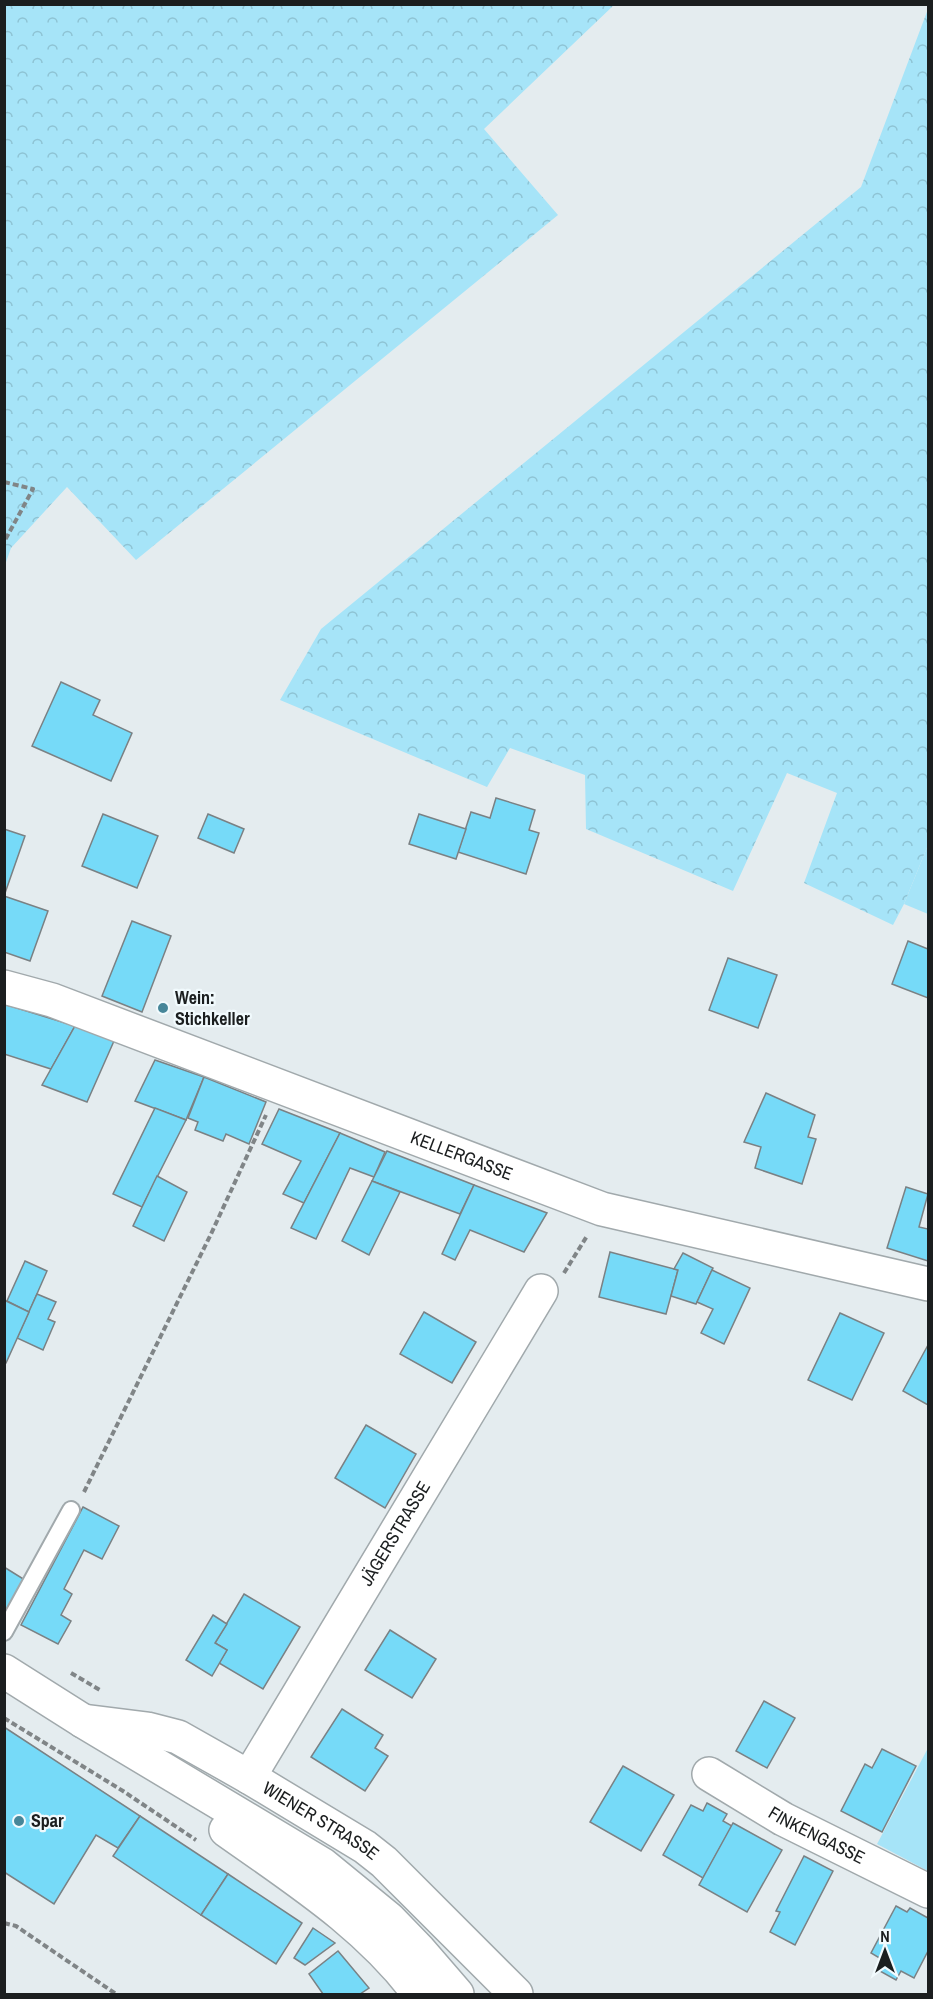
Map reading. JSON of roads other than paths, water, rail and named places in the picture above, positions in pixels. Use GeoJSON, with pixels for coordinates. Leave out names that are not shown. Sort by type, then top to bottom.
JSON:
{"type":"FeatureCollection","features":[{"type":"Feature","properties":{"kind":"street","name":"KELLERGASSE"},"geometry":{"type":"LineString","coordinates":[[4,987],[52,1000],[602,1209],[928,1284]]}},
{"type":"Feature","properties":{"kind":"street","name":"JÄGERSTRASSE"},"geometry":{"type":"LineString","coordinates":[[249,1777],[541,1291]]}},
{"type":"Feature","properties":{"kind":"street","name":"WIENER STRASSE"},"geometry":{"type":"LineString","coordinates":[[4,1671],[323,1865],[389,1919],[457,1995]]}},
{"type":"Feature","properties":{"kind":"street","name":"WIENER STRASSE"},"geometry":{"type":"LineString","coordinates":[[83,1721],[147,1729],[178,1737],[365,1847],[384,1862],[516,1995]]}},
{"type":"Feature","properties":{"kind":"street","name":"WIENER STRASSE"},"geometry":{"type":"LineString","coordinates":[[83,1721],[202,1813],[326,1901],[380,1950],[419,1995]]}},
{"type":"Feature","properties":{"kind":"street","name":"FINKENGASSE"},"geometry":{"type":"LineString","coordinates":[[709,1774],[783,1819],[928,1891]]}},
{"type":"Feature","properties":{"kind":"lane"},"geometry":{"type":"LineString","coordinates":[[4,1632],[71,1510]]}},
{"type":"Feature","properties":{"kind":"place","name":"Wein: Stichkeller"},"geometry":{"type":"Point","coordinates":[163,1008]}},
{"type":"Feature","properties":{"kind":"place","name":"Spar"},"geometry":{"type":"Point","coordinates":[19,1821]}}]}
